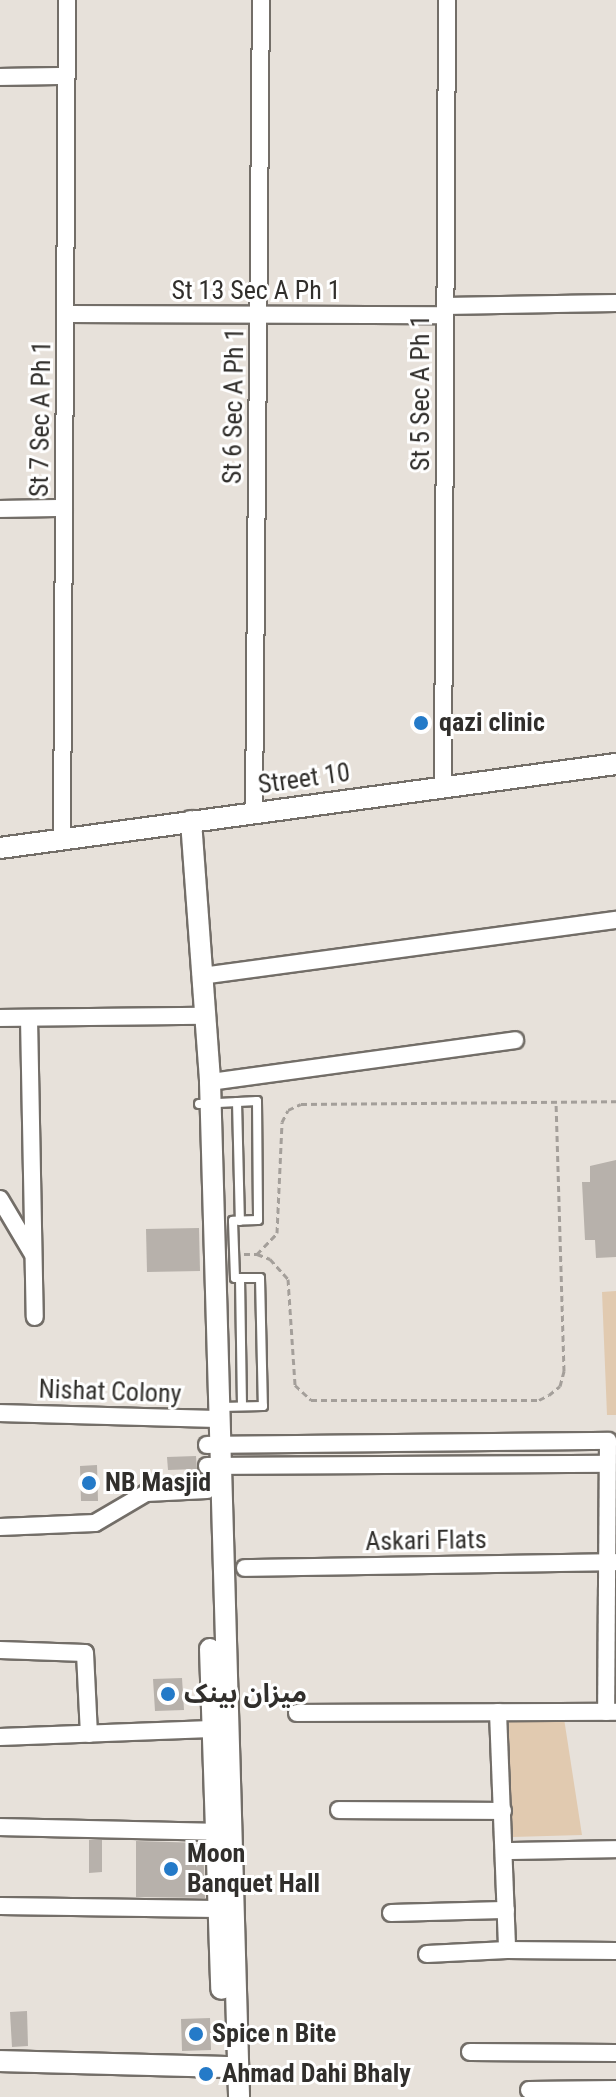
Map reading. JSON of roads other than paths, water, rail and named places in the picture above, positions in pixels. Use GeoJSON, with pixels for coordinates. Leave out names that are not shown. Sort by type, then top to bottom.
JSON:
{"type":"FeatureCollection","features":[{"type":"Feature","properties":{"kind":"street","name":"St 7 Sec A Ph 1"},"geometry":{"type":"LineString","coordinates":[[62,839],[67,0]]}},
{"type":"Feature","properties":{"kind":"street","name":"St 6 Sec A Ph 1"},"geometry":{"type":"LineString","coordinates":[[254,812],[261,0]]}},
{"type":"Feature","properties":{"kind":"street","name":"St 5 Sec A Ph 1"},"geometry":{"type":"LineString","coordinates":[[443,787],[447,0]]}},
{"type":"Feature","properties":{"kind":"street"},"geometry":{"type":"LineString","coordinates":[[0,77],[66,76]]}},
{"type":"Feature","properties":{"kind":"street","name":"St 13 Sec A Ph 1"},"geometry":{"type":"LineString","coordinates":[[67,314],[259,315],[616,303]]}},
{"type":"Feature","properties":{"kind":"street"},"geometry":{"type":"LineString","coordinates":[[0,509],[64,508]]}},
{"type":"Feature","properties":{"kind":"street","name":"Street 10"},"geometry":{"type":"LineString","coordinates":[[0,848],[616,764]]}},
{"type":"Feature","properties":{"kind":"street"},"geometry":{"type":"LineString","coordinates":[[191,821],[201,976],[196,1016],[217,1254],[212,1466],[230,2067],[227,2097]]}},
{"type":"Feature","properties":{"kind":"street"},"geometry":{"type":"LineString","coordinates":[[201,976],[616,920]]}},
{"type":"Feature","properties":{"kind":"street"},"geometry":{"type":"LineString","coordinates":[[201,976],[206,985],[210,1082],[205,1104]]}},
{"type":"Feature","properties":{"kind":"street"},"geometry":{"type":"LineString","coordinates":[[0,1018],[196,1016]]}},
{"type":"Feature","properties":{"kind":"street"},"geometry":{"type":"LineString","coordinates":[[29,1018],[35,1317]]}},
{"type":"Feature","properties":{"kind":"street"},"geometry":{"type":"LineString","coordinates":[[210,1082],[515,1040]]}},
{"type":"Feature","properties":{"kind":"street"},"geometry":{"type":"LineString","coordinates":[[0,1199],[33,1255]]}},
{"type":"Feature","properties":{"kind":"street","name":"Nishat Colony"},"geometry":{"type":"LineString","coordinates":[[0,1413],[214,1415]]}},
{"type":"Feature","properties":{"kind":"street"},"geometry":{"type":"LineString","coordinates":[[212,1445],[608,1441],[612,1562],[611,1712],[297,1713]]}},
{"type":"Feature","properties":{"kind":"street"},"geometry":{"type":"LineString","coordinates":[[417,1443],[418,1465]]}},
{"type":"Feature","properties":{"kind":"street"},"geometry":{"type":"LineString","coordinates":[[212,1466],[607,1464]]}},
{"type":"Feature","properties":{"kind":"street"},"geometry":{"type":"LineString","coordinates":[[212,1466],[207,1490],[217,1909],[230,2067],[239,2097]]}},
{"type":"Feature","properties":{"kind":"street"},"geometry":{"type":"LineString","coordinates":[[0,1527],[95,1523],[146,1493],[207,1490]]}},
{"type":"Feature","properties":{"kind":"street","name":"Askari Flats"},"geometry":{"type":"LineString","coordinates":[[245,1568],[612,1562]]}},
{"type":"Feature","properties":{"kind":"street"},"geometry":{"type":"LineString","coordinates":[[0,1650],[85,1653],[89,1734]]}},
{"type":"Feature","properties":{"kind":"street"},"geometry":{"type":"LineString","coordinates":[[498,1712],[507,1950]]}},
{"type":"Feature","properties":{"kind":"street"},"geometry":{"type":"LineString","coordinates":[[0,1737],[211,1729]]}},
{"type":"Feature","properties":{"kind":"street"},"geometry":{"type":"LineString","coordinates":[[339,1810],[503,1811]]}},
{"type":"Feature","properties":{"kind":"street"},"geometry":{"type":"LineString","coordinates":[[0,1827],[215,1832]]}},
{"type":"Feature","properties":{"kind":"street"},"geometry":{"type":"LineString","coordinates":[[505,1851],[616,1849]]}},
{"type":"Feature","properties":{"kind":"street"},"geometry":{"type":"LineString","coordinates":[[0,1906],[217,1909]]}},
{"type":"Feature","properties":{"kind":"street"},"geometry":{"type":"LineString","coordinates":[[391,1913],[506,1910]]}},
{"type":"Feature","properties":{"kind":"street"},"geometry":{"type":"LineString","coordinates":[[427,1954],[507,1950],[616,1951]]}},
{"type":"Feature","properties":{"kind":"street"},"geometry":{"type":"LineString","coordinates":[[470,2052],[616,2053]]}},
{"type":"Feature","properties":{"kind":"street"},"geometry":{"type":"LineString","coordinates":[[0,2061],[230,2067]]}},
{"type":"Feature","properties":{"kind":"street"},"geometry":{"type":"LineString","coordinates":[[529,2090],[616,2089]]}},
{"type":"Feature","properties":{"kind":"lane"},"geometry":{"type":"LineString","coordinates":[[205,1104],[257,1101],[258,1220],[233,1221],[217,1254],[235,1278],[260,1278],[263,1406],[242,1406],[214,1415]]}},
{"type":"Feature","properties":{"kind":"lane"},"geometry":{"type":"LineString","coordinates":[[237,1102],[240,1221]]}},
{"type":"Feature","properties":{"kind":"lane"},"geometry":{"type":"LineString","coordinates":[[240,1278],[242,1406]]}},
{"type":"Feature","properties":{"kind":"place","name":"qazi clinic"},"geometry":{"type":"Point","coordinates":[421,723]}},
{"type":"Feature","properties":{"kind":"place","name":"NB Masjid"},"geometry":{"type":"Point","coordinates":[89,1483]}},
{"type":"Feature","properties":{"kind":"place","name":"میزان بینک"},"geometry":{"type":"Point","coordinates":[168,1694]}},
{"type":"Feature","properties":{"kind":"place","name":"Moon Banquet Hall"},"geometry":{"type":"Point","coordinates":[171,1869]}},
{"type":"Feature","properties":{"kind":"place","name":"Spice n Bite"},"geometry":{"type":"Point","coordinates":[196,2034]}},
{"type":"Feature","properties":{"kind":"place","name":"Ahmad Dahi Bhaly"},"geometry":{"type":"Point","coordinates":[206,2074]}}]}
